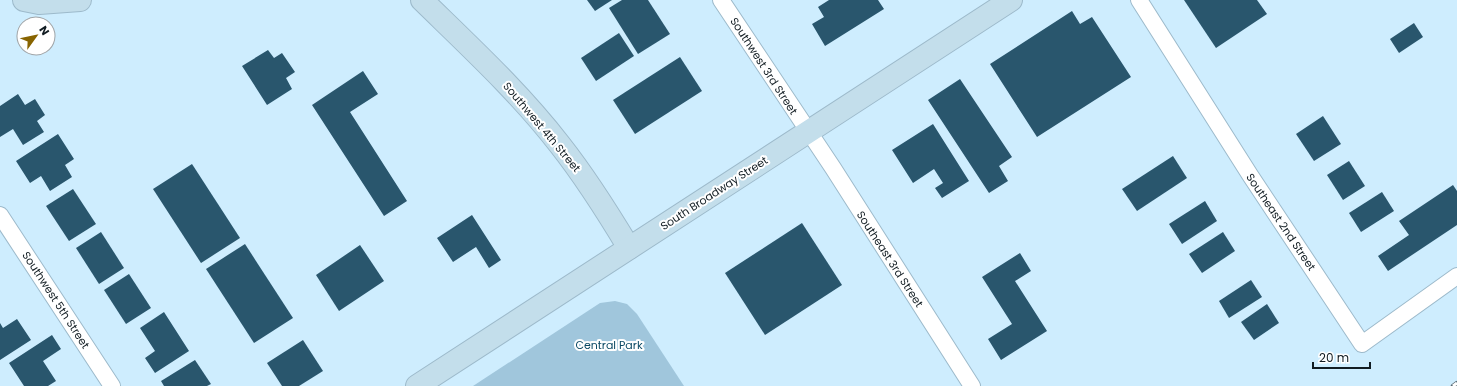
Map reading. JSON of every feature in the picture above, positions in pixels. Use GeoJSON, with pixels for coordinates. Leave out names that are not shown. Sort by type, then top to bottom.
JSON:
{"type":"FeatureCollection","features":[{"type":"Feature","properties":{"kind":"main road"},"geometry":{"type":"LineString","coordinates":[[24,0],[39,3],[64,3],[80,0]]}},
{"type":"Feature","properties":{"kind":"main road","name":"Southwest 4th Street"},"geometry":{"type":"LineString","coordinates":[[422,0],[506,83],[537,117],[584,176],[630,248]]}},
{"type":"Feature","properties":{"kind":"main road","name":"South Broadway Street"},"geometry":{"type":"LineString","coordinates":[[417,386],[1011,0]]}},
{"type":"Feature","properties":{"kind":"street","name":"Southwest 3rd Street"},"geometry":{"type":"LineString","coordinates":[[721,0],[808,132]]}},
{"type":"Feature","properties":{"kind":"street","name":"Southeast 2nd Street"},"geometry":{"type":"LineString","coordinates":[[1139,0],[1250,175],[1362,344],[1457,276]]}},
{"type":"Feature","properties":{"kind":"street","name":"Southeast 3rd Street"},"geometry":{"type":"LineString","coordinates":[[808,132],[972,386]]}},
{"type":"Feature","properties":{"kind":"street","name":"Southwest 5th Street"},"geometry":{"type":"LineString","coordinates":[[0,215],[112,386]]}},
{"type":"Feature","properties":{"kind":"green space","name":"Central Park"},"geometry":{"type":"Polygon","coordinates":[[[615,301],[627,304],[637,314],[684,386],[473,386],[600,303],[615,301]]]}},
{"type":"Feature","properties":{"kind":"building"},"geometry":{"type":"Polygon","coordinates":[[[587,0],[612,0],[595,11],[587,0]]]}},
{"type":"Feature","properties":{"kind":"building"},"geometry":{"type":"Polygon","coordinates":[[[622,0],[648,0],[670,34],[638,54],[609,8],[622,0]]]}},
{"type":"Feature","properties":{"kind":"building"},"geometry":{"type":"Polygon","coordinates":[[[829,0],[878,0],[884,9],[825,46],[812,24],[824,17],[818,7],[829,0]]]}},
{"type":"Feature","properties":{"kind":"building"},"geometry":{"type":"Polygon","coordinates":[[[1184,0],[1257,0],[1267,14],[1216,48],[1184,0]]]}},
{"type":"Feature","properties":{"kind":"building"},"geometry":{"type":"Polygon","coordinates":[[[1072,11],[1080,24],[1092,17],[1131,77],[1037,137],[990,64],[1072,11]]]}},
{"type":"Feature","properties":{"kind":"building"},"geometry":{"type":"Polygon","coordinates":[[[1414,23],[1423,37],[1399,53],[1390,39],[1414,23]]]}},
{"type":"Feature","properties":{"kind":"building"},"geometry":{"type":"Polygon","coordinates":[[[619,33],[634,56],[596,81],[581,58],[619,33]]]}},
{"type":"Feature","properties":{"kind":"building"},"geometry":{"type":"Polygon","coordinates":[[[268,50],[274,58],[282,53],[295,72],[286,78],[292,89],[267,105],[242,66],[268,50]]]}},
{"type":"Feature","properties":{"kind":"building"},"geometry":{"type":"Polygon","coordinates":[[[680,57],[702,91],[635,134],[613,100],[680,57]]]}},
{"type":"Feature","properties":{"kind":"building"},"geometry":{"type":"Polygon","coordinates":[[[363,71],[378,94],[350,112],[407,201],[384,216],[312,105],[363,71]]]}},
{"type":"Feature","properties":{"kind":"building"},"geometry":{"type":"Polygon","coordinates":[[[960,79],[1012,157],[999,166],[1008,181],[989,193],[928,100],[960,79]]]}},
{"type":"Feature","properties":{"kind":"building"},"geometry":{"type":"Polygon","coordinates":[[[18,94],[25,105],[35,99],[45,115],[37,121],[44,132],[23,145],[13,129],[0,137],[0,106],[18,94]]]}},
{"type":"Feature","properties":{"kind":"building"},"geometry":{"type":"Polygon","coordinates":[[[1323,116],[1341,144],[1314,161],[1296,134],[1323,116]]]}},
{"type":"Feature","properties":{"kind":"building"},"geometry":{"type":"Polygon","coordinates":[[[933,124],[969,181],[942,198],[935,188],[943,183],[934,169],[913,183],[892,150],[933,124]]]}},
{"type":"Feature","properties":{"kind":"building"},"geometry":{"type":"Polygon","coordinates":[[[58,134],[74,159],[65,165],[72,177],[50,191],[41,176],[30,183],[16,161],[58,134]]]}},
{"type":"Feature","properties":{"kind":"building"},"geometry":{"type":"Polygon","coordinates":[[[1173,156],[1187,178],[1137,211],[1122,189],[1173,156]]]}},
{"type":"Feature","properties":{"kind":"building"},"geometry":{"type":"Polygon","coordinates":[[[1349,161],[1365,186],[1343,200],[1327,175],[1349,161]]]}},
{"type":"Feature","properties":{"kind":"building"},"geometry":{"type":"Polygon","coordinates":[[[192,164],[240,238],[201,263],[153,189],[192,164]]]}},
{"type":"Feature","properties":{"kind":"building"},"geometry":{"type":"Polygon","coordinates":[[[1453,185],[1457,191],[1457,225],[1388,271],[1378,256],[1409,235],[1399,221],[1453,185]]]}},
{"type":"Feature","properties":{"kind":"building"},"geometry":{"type":"Polygon","coordinates":[[[73,189],[96,224],[69,241],[46,206],[73,189]]]}},
{"type":"Feature","properties":{"kind":"building"},"geometry":{"type":"Polygon","coordinates":[[[1382,192],[1394,211],[1361,232],[1349,213],[1382,192]]]}},
{"type":"Feature","properties":{"kind":"building"},"geometry":{"type":"Polygon","coordinates":[[[1205,201],[1217,221],[1182,244],[1169,224],[1205,201]]]}},
{"type":"Feature","properties":{"kind":"building"},"geometry":{"type":"Polygon","coordinates":[[[472,215],[501,260],[489,268],[476,247],[453,262],[437,238],[472,215]]]}},
{"type":"Feature","properties":{"kind":"building"},"geometry":{"type":"Polygon","coordinates":[[[802,223],[842,285],[765,335],[725,273],[802,223]]]}},
{"type":"Feature","properties":{"kind":"building"},"geometry":{"type":"Polygon","coordinates":[[[101,232],[124,268],[99,284],[76,248],[101,232]]]}},
{"type":"Feature","properties":{"kind":"building"},"geometry":{"type":"Polygon","coordinates":[[[1223,232],[1235,251],[1202,273],[1189,254],[1223,232]]]}},
{"type":"Feature","properties":{"kind":"building"},"geometry":{"type":"Polygon","coordinates":[[[245,244],[293,318],[254,343],[206,269],[245,244]]]}},
{"type":"Feature","properties":{"kind":"building"},"geometry":{"type":"Polygon","coordinates":[[[360,245],[384,281],[339,311],[316,275],[360,245]]]}},
{"type":"Feature","properties":{"kind":"building"},"geometry":{"type":"Polygon","coordinates":[[[1020,253],[1031,271],[1015,281],[1047,331],[1001,360],[988,339],[1012,324],[982,277],[1020,253]]]}},
{"type":"Feature","properties":{"kind":"building"},"geometry":{"type":"Polygon","coordinates":[[[129,274],[151,308],[126,324],[104,290],[129,274]]]}},
{"type":"Feature","properties":{"kind":"building"},"geometry":{"type":"Polygon","coordinates":[[[1251,280],[1262,297],[1229,318],[1219,301],[1251,280]]]}},
{"type":"Feature","properties":{"kind":"building"},"geometry":{"type":"Polygon","coordinates":[[[1267,304],[1279,323],[1254,340],[1241,322],[1267,304]]]}},
{"type":"Feature","properties":{"kind":"building"},"geometry":{"type":"Polygon","coordinates":[[[164,312],[189,351],[155,373],[145,358],[155,351],[140,328],[164,312]]]}},
{"type":"Feature","properties":{"kind":"building"},"geometry":{"type":"Polygon","coordinates":[[[17,319],[31,340],[0,360],[0,323],[3,328],[17,319]]]}},
{"type":"Feature","properties":{"kind":"building"},"geometry":{"type":"Polygon","coordinates":[[[52,335],[61,349],[43,361],[56,381],[48,386],[24,386],[9,363],[52,335]]]}},
{"type":"Feature","properties":{"kind":"building"},"geometry":{"type":"Polygon","coordinates":[[[303,340],[323,371],[299,386],[282,386],[267,363],[303,340]]]}},
{"type":"Feature","properties":{"kind":"building"},"geometry":{"type":"Polygon","coordinates":[[[195,360],[211,384],[207,386],[164,386],[161,381],[195,360]]]}},
{"type":"Feature","properties":{"kind":"railway"},"geometry":{"type":"LineString","coordinates":[[1453,386],[1457,383]]}}]}
